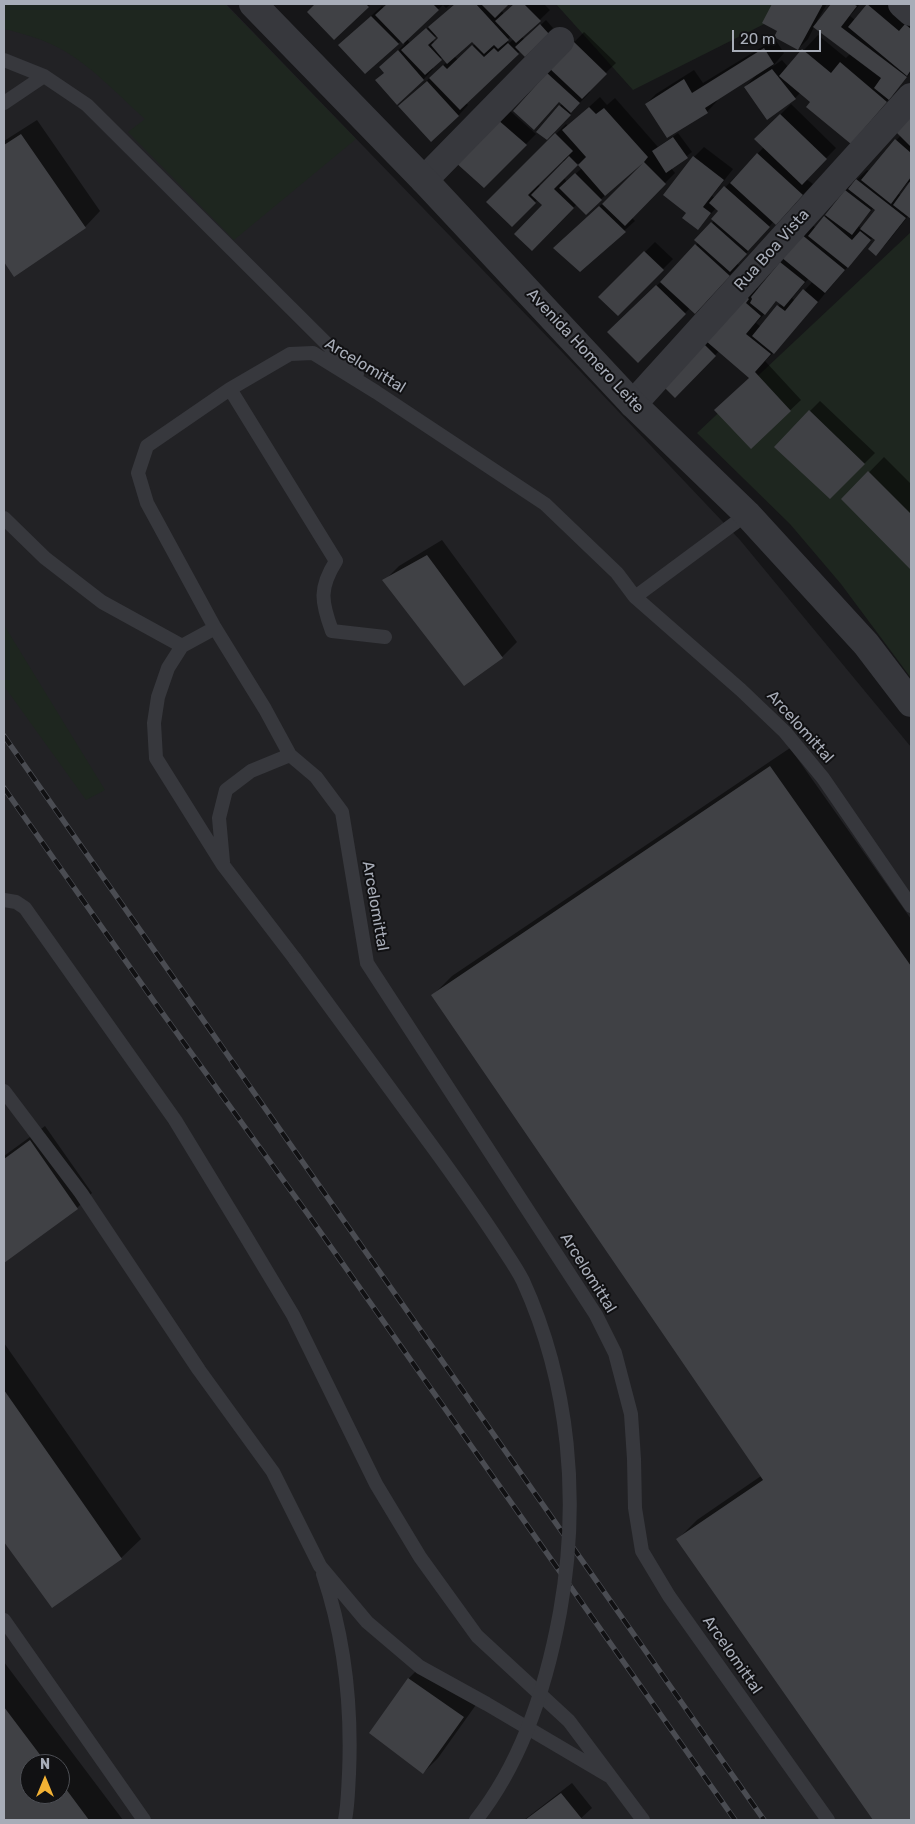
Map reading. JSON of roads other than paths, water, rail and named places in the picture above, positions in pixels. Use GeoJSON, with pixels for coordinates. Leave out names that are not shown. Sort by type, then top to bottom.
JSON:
{"type":"FeatureCollection","features":[{"type":"Feature","properties":{"kind":"street","name":"Avenida Homero Leite"},"geometry":{"type":"LineString","coordinates":[[253,4],[424,180],[633,404],[747,514],[866,644],[911,703]]}},
{"type":"Feature","properties":{"kind":"street"},"geometry":{"type":"LineString","coordinates":[[902,4],[911,12]]}},
{"type":"Feature","properties":{"kind":"street"},"geometry":{"type":"LineString","coordinates":[[424,180],[560,41]]}},
{"type":"Feature","properties":{"kind":"street","name":"Rua Boa Vista"},"geometry":{"type":"LineString","coordinates":[[633,404],[911,97]]}},
{"type":"Feature","properties":{"kind":"lane"},"geometry":{"type":"LineString","coordinates":[[4,60],[44,76],[87,105],[376,392]]}},
{"type":"Feature","properties":{"kind":"lane"},"geometry":{"type":"LineString","coordinates":[[4,103],[44,76]]}},
{"type":"Feature","properties":{"kind":"lane","name":"Arcelomittal"},"geometry":{"type":"LineString","coordinates":[[828,1820],[669,1596],[642,1551],[635,1508],[631,1414],[615,1353],[596,1315],[367,964],[342,812],[316,777],[290,755],[215,628],[147,504],[138,473],[147,446],[230,389],[290,354],[313,353],[376,392],[545,504],[617,573],[635,597],[742,690],[786,732],[823,778],[911,906]]}},
{"type":"Feature","properties":{"kind":"lane"},"geometry":{"type":"LineString","coordinates":[[230,389],[336,561],[327,576],[323,589],[325,611],[332,631],[385,637]]}},
{"type":"Feature","properties":{"kind":"lane"},"geometry":{"type":"LineString","coordinates":[[635,597],[747,514]]}},
{"type":"Feature","properties":{"kind":"lane"},"geometry":{"type":"LineString","coordinates":[[4,518],[45,558],[102,602],[182,646]]}},
{"type":"Feature","properties":{"kind":"lane"},"geometry":{"type":"LineString","coordinates":[[215,628],[182,646],[168,668],[158,697],[154,723],[156,758],[223,865],[295,958],[487,1222],[522,1279],[545,1335],[561,1397],[568,1462],[570,1516],[564,1592],[553,1651],[536,1705],[513,1762],[488,1806],[476,1820]]}},
{"type":"Feature","properties":{"kind":"lane"},"geometry":{"type":"LineString","coordinates":[[223,865],[219,818],[226,790],[251,771],[290,755]]}},
{"type":"Feature","properties":{"kind":"lane"},"geometry":{"type":"LineString","coordinates":[[4,900],[16,902],[25,908],[175,1120],[292,1315],[376,1484],[420,1557],[477,1636],[569,1721],[644,1820]]}},
{"type":"Feature","properties":{"kind":"lane"},"geometry":{"type":"LineString","coordinates":[[4,1091],[81,1194],[199,1370],[273,1472],[320,1566],[333,1605],[346,1668],[350,1745],[345,1820]]}},
{"type":"Feature","properties":{"kind":"lane"},"geometry":{"type":"LineString","coordinates":[[320,1566],[367,1622],[420,1667],[614,1779]]}},
{"type":"Feature","properties":{"kind":"lane"},"geometry":{"type":"LineString","coordinates":[[4,1620],[144,1820]]}},
{"type":"Feature","properties":{"kind":"railway"},"geometry":{"type":"LineString","coordinates":[[4,736],[764,1820]]}},
{"type":"Feature","properties":{"kind":"railway"},"geometry":{"type":"LineString","coordinates":[[4,788],[153,1000],[307,1213],[735,1820]]}}]}
